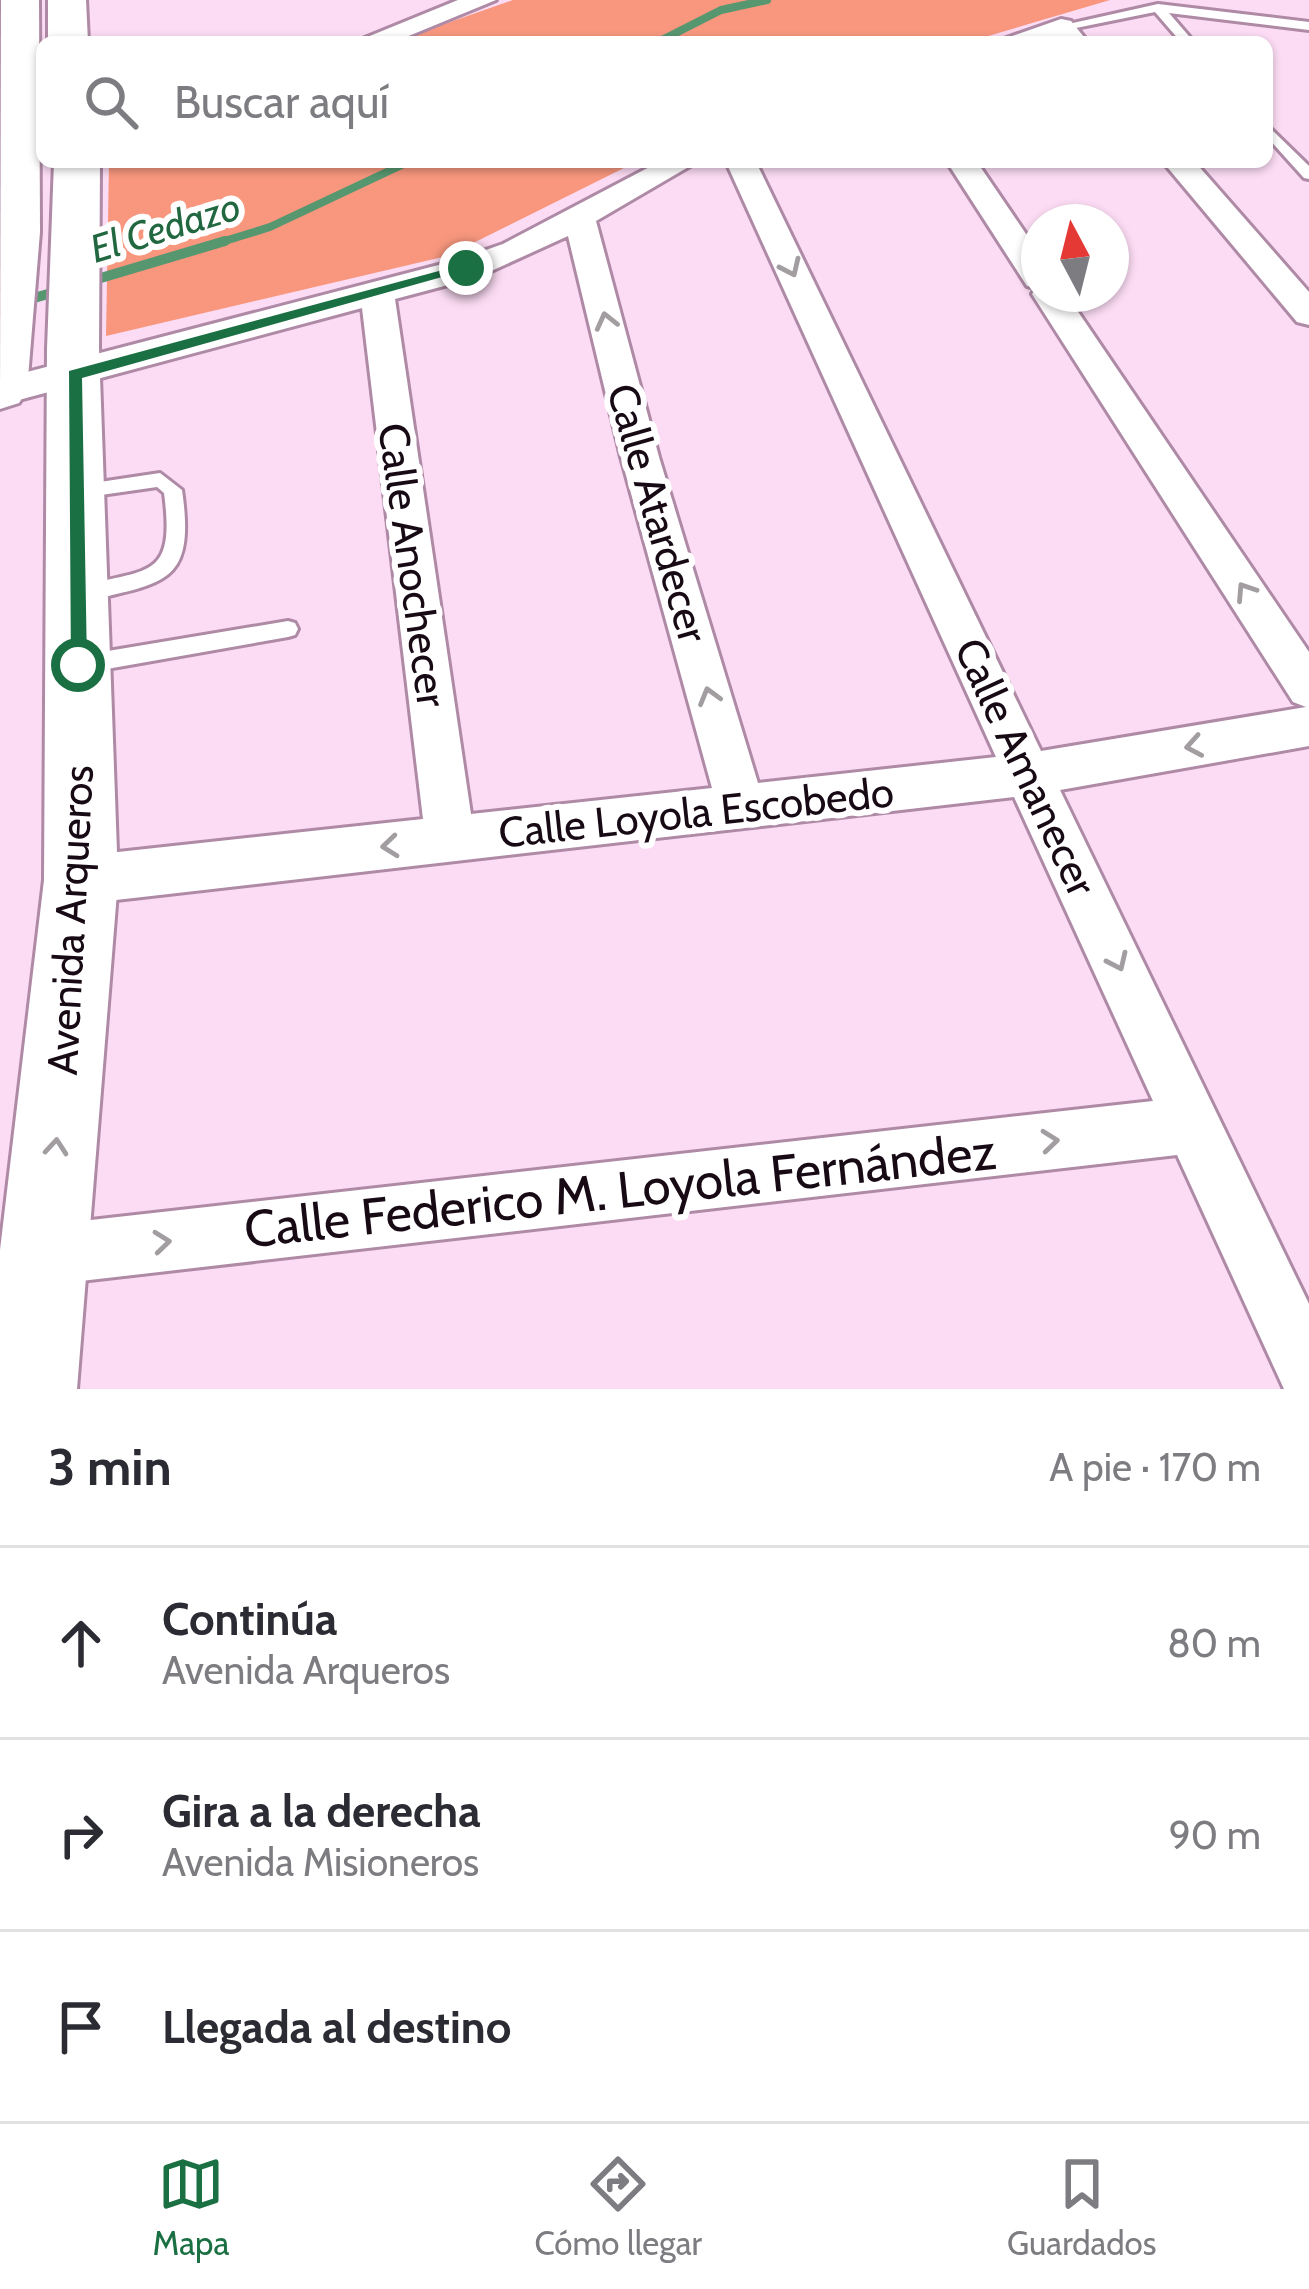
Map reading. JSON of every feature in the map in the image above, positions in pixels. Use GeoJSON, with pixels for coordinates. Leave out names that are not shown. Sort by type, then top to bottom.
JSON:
{"type":"FeatureCollection","features":[{"type":"Feature","properties":{"kind":"main road","name":"Avenida Arqueros"},"geometry":{"type":"LineString","coordinates":[[20,0],[16,232],[30,375],[75,492],[81,880],[30,1389]]}},
{"type":"Feature","properties":{"kind":"main road"},"geometry":{"type":"LineString","coordinates":[[67,0],[68,36]]}},
{"type":"Feature","properties":{"kind":"main road","name":"Avenida Arqueros"},"geometry":{"type":"LineString","coordinates":[[30,375],[75,226],[77,168]]}},
{"type":"Feature","properties":{"kind":"street"},"geometry":{"type":"LineString","coordinates":[[385,36],[483,0]]}},
{"type":"Feature","properties":{"kind":"street"},"geometry":{"type":"LineString","coordinates":[[30,375],[466,268],[579,217],[671,168]]}},
{"type":"Feature","properties":{"kind":"street","name":"Calle Amanecer"},"geometry":{"type":"LineString","coordinates":[[744,168],[1309,1372]]}},
{"type":"Feature","properties":{"kind":"street"},"geometry":{"type":"LineString","coordinates":[[966,168],[1021,251]]}},
{"type":"Feature","properties":{"kind":"street"},"geometry":{"type":"LineString","coordinates":[[1183,168],[1309,314]]}},
{"type":"Feature","properties":{"kind":"street","name":"Calle Atardecer"},"geometry":{"type":"LineString","coordinates":[[579,217],[640,457],[742,809]]}},
{"type":"Feature","properties":{"kind":"street","name":"Calle Anochecer"},"geometry":{"type":"LineString","coordinates":[[377,291],[450,839]]}},
{"type":"Feature","properties":{"kind":"street"},"geometry":{"type":"LineString","coordinates":[[1061,312],[1309,689]]}},
{"type":"Feature","properties":{"kind":"street","name":"Calle Loyola Escobedo"},"geometry":{"type":"LineString","coordinates":[[81,880],[1030,774],[1309,726]]}},
{"type":"Feature","properties":{"kind":"street","name":"Calle Federico M. Loyola Fernández"},"geometry":{"type":"LineString","coordinates":[[46,1255],[1194,1125]]}},
{"type":"Feature","properties":{"kind":"lane"},"geometry":{"type":"LineString","coordinates":[[1158,8],[1183,36]]}},
{"type":"Feature","properties":{"kind":"lane"},"geometry":{"type":"LineString","coordinates":[[1068,34],[1141,9],[1158,8],[1309,26]]}},
{"type":"Feature","properties":{"kind":"lane"},"geometry":{"type":"LineString","coordinates":[[1273,136],[1309,175]]}},
{"type":"Feature","properties":{"kind":"lane"},"geometry":{"type":"LineString","coordinates":[[75,492],[160,480],[173,490],[181,535],[179,553],[163,572],[77,631]]}},
{"type":"Feature","properties":{"kind":"lane"},"geometry":{"type":"LineString","coordinates":[[77,631],[288,629]]}},
{"type":"Feature","properties":{"kind":"shaded area"},"geometry":{"type":"Polygon","coordinates":[[[513,0],[1110,0],[988,36],[410,36],[513,0]]]}},
{"type":"Feature","properties":{"kind":"shaded area"},"geometry":{"type":"Polygon","coordinates":[[[109,168],[624,168],[447,256],[106,336],[109,168]]]}},
{"type":"Feature","properties":{"kind":"waterway","name":"El Cedazo"},"geometry":{"type":"LineString","coordinates":[[670,36],[721,10],[767,0]]}},
{"type":"Feature","properties":{"kind":"waterway","name":"El Cedazo"},"geometry":{"type":"LineString","coordinates":[[217,243],[270,227],[395,168]]}},
{"type":"Feature","properties":{"kind":"waterway","name":"El Cedazo"},"geometry":{"type":"LineString","coordinates":[[217,243],[225,241]]}},
{"type":"Feature","properties":{"kind":"waterway","name":"El Cedazo"},"geometry":{"type":"LineString","coordinates":[[84,283],[217,243]]}},
{"type":"Feature","properties":{"kind":"waterway","name":"El Cedazo"},"geometry":{"type":"LineString","coordinates":[[0,308],[65,289]]}},
{"type":"Feature","properties":{"kind":"route"},"geometry":{"type":"LineString","coordinates":[[78,665],[74,375],[466,268]]}}]}
